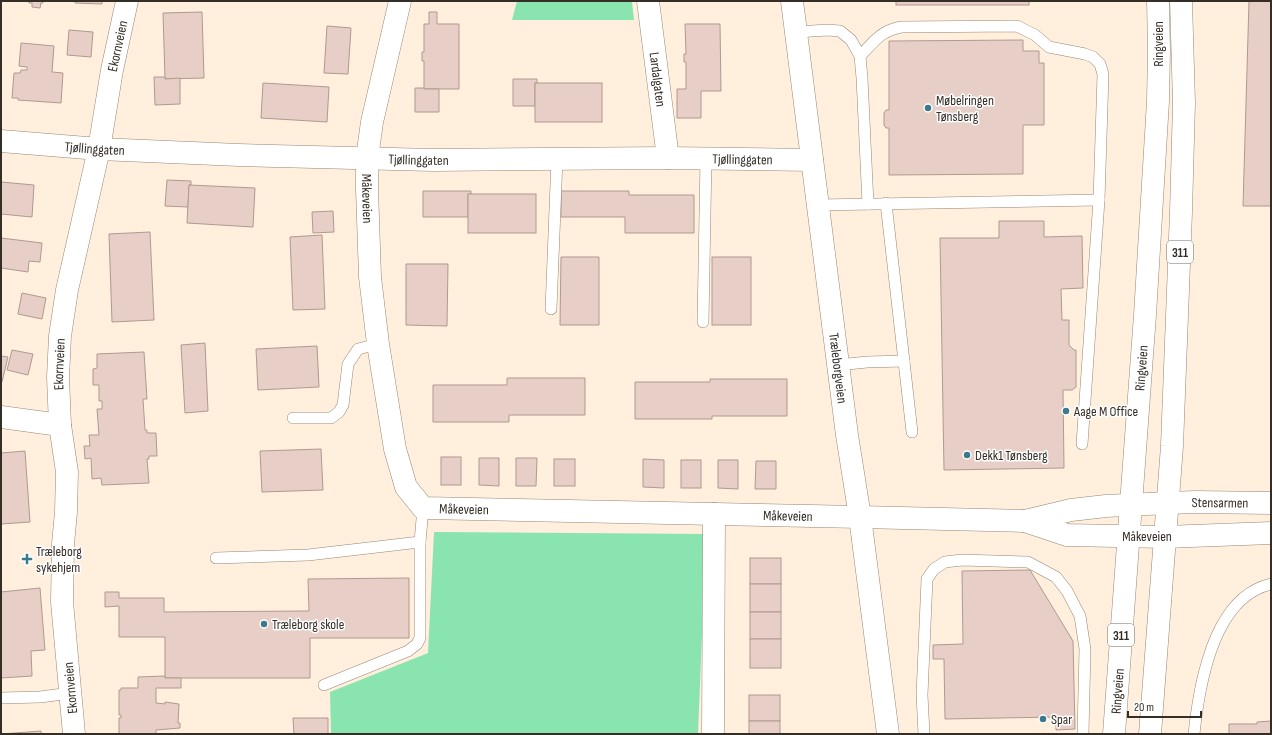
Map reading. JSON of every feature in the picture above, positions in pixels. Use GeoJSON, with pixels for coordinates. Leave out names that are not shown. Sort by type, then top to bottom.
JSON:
{"type":"FeatureCollection","features":[{"type":"Feature","properties":{"kind":"street","name":"Ekornveien"},"geometry":{"type":"LineString","coordinates":[[74,734],[62,602],[63,544],[66,512],[66,472],[60,425],[58,376],[60,336],[67,290],[99,149],[112,70],[126,1]]}},
{"type":"Feature","properties":{"kind":"street","name":"Måkeveien"},"geometry":{"type":"LineString","coordinates":[[400,1],[372,122],[367,158],[370,277],[378,344],[395,449],[406,487],[423,508],[1025,521],[1071,510],[1168,503]]}},
{"type":"Feature","properties":{"kind":"street","name":"Lardalgaten"},"geometry":{"type":"LineString","coordinates":[[648,1],[668,158]]}},
{"type":"Feature","properties":{"kind":"street","name":"Træleborgveien"},"geometry":{"type":"LineString","coordinates":[[792,1],[847,435],[860,518],[888,734]]}},
{"type":"Feature","properties":{"kind":"street","name":"Ringveien"},"geometry":{"type":"LineString","coordinates":[[1114,734],[1145,315],[1158,101],[1158,1]]}},
{"type":"Feature","properties":{"kind":"street","name":"Ringveien"},"geometry":{"type":"LineString","coordinates":[[1150,734],[1172,446],[1182,196],[1184,103],[1180,1]]}},
{"type":"Feature","properties":{"kind":"street","name":"Tjøllinggaten"},"geometry":{"type":"LineString","coordinates":[[1,141],[99,149],[239,155],[433,160],[668,158],[812,160]]}},
{"type":"Feature","properties":{"kind":"street"},"geometry":{"type":"LineString","coordinates":[[1,417],[60,425]]}},
{"type":"Feature","properties":{"kind":"street","name":"Stensarmen"},"geometry":{"type":"LineString","coordinates":[[1168,503],[1271,503]]}},
{"type":"Feature","properties":{"kind":"street"},"geometry":{"type":"LineString","coordinates":[[713,734],[714,514]]}},
{"type":"Feature","properties":{"kind":"street","name":"Måkeveien"},"geometry":{"type":"LineString","coordinates":[[1025,521],[1067,535],[1166,537],[1271,533]]}},
{"type":"Feature","properties":{"kind":"lane"},"geometry":{"type":"LineString","coordinates":[[860,56],[879,36],[891,29],[901,27],[1017,26],[1035,35],[1049,47],[1085,54],[1093,57],[1100,64],[1103,74],[1099,200],[1082,444]]}},
{"type":"Feature","properties":{"kind":"lane"},"geometry":{"type":"LineString","coordinates":[[796,32],[828,30],[840,31],[851,40],[860,56],[868,204]]}},
{"type":"Feature","properties":{"kind":"lane"},"geometry":{"type":"LineString","coordinates":[[703,322],[706,158]]}},
{"type":"Feature","properties":{"kind":"lane"},"geometry":{"type":"LineString","coordinates":[[551,310],[557,159]]}},
{"type":"Feature","properties":{"kind":"lane"},"geometry":{"type":"LineString","coordinates":[[818,204],[1099,200]]}},
{"type":"Feature","properties":{"kind":"lane"},"geometry":{"type":"LineString","coordinates":[[886,204],[912,432]]}},
{"type":"Feature","properties":{"kind":"lane"},"geometry":{"type":"LineString","coordinates":[[294,418],[331,418],[339,412],[344,406],[348,364],[358,349],[378,344]]}},
{"type":"Feature","properties":{"kind":"lane"},"geometry":{"type":"LineString","coordinates":[[838,365],[866,362],[904,361]]}},
{"type":"Feature","properties":{"kind":"lane"},"geometry":{"type":"LineString","coordinates":[[324,685],[408,650],[417,644],[420,638],[420,542],[423,508]]}},
{"type":"Feature","properties":{"kind":"lane"},"geometry":{"type":"LineString","coordinates":[[216,558],[308,555],[420,542]]}},
{"type":"Feature","properties":{"kind":"lane"},"geometry":{"type":"LineString","coordinates":[[924,734],[922,695],[927,579],[934,569],[945,562],[962,560],[1028,562],[1056,577],[1067,591],[1080,616],[1085,649],[1083,734]]}},
{"type":"Feature","properties":{"kind":"lane"},"geometry":{"type":"LineString","coordinates":[[1194,734],[1202,683],[1213,644],[1226,618],[1239,602],[1252,592],[1271,584]]}},
{"type":"Feature","properties":{"kind":"lane"},"geometry":{"type":"LineString","coordinates":[[1,698],[40,697],[71,693]]}},
{"type":"Feature","properties":{"kind":"green space"},"geometry":{"type":"Polygon","coordinates":[[[517,1],[632,1],[634,20],[512,20],[517,1]]]}},
{"type":"Feature","properties":{"kind":"green space"},"geometry":{"type":"Polygon","coordinates":[[[434,532],[706,534],[698,734],[331,734],[330,692],[428,653],[434,532]]]}},
{"type":"Feature","properties":{"kind":"building"},"geometry":{"type":"Polygon","coordinates":[[[29,1],[43,1],[43,3],[41,3],[40,8],[32,7],[32,3],[29,3],[29,1]]]}},
{"type":"Feature","properties":{"kind":"building"},"geometry":{"type":"Polygon","coordinates":[[[75,1],[102,1],[102,4],[75,3],[75,1]]]}},
{"type":"Feature","properties":{"kind":"building"},"geometry":{"type":"Polygon","coordinates":[[[896,1],[1029,1],[1029,5],[896,5],[896,1]]]}},
{"type":"Feature","properties":{"kind":"building"},"geometry":{"type":"Polygon","coordinates":[[[1249,1],[1271,1],[1271,206],[1243,206],[1249,1]]]}},
{"type":"Feature","properties":{"kind":"building"},"geometry":{"type":"Polygon","coordinates":[[[202,12],[204,78],[165,79],[163,13],[202,12]]]}},
{"type":"Feature","properties":{"kind":"building"},"geometry":{"type":"Polygon","coordinates":[[[429,12],[437,12],[437,24],[459,24],[459,89],[424,89],[424,61],[422,61],[422,52],[424,52],[424,24],[429,24],[429,12]]]}},
{"type":"Feature","properties":{"kind":"building"},"geometry":{"type":"Polygon","coordinates":[[[685,24],[720,24],[721,91],[701,91],[701,118],[677,118],[677,89],[686,89],[686,62],[684,62],[684,54],[686,54],[685,24]]]}},
{"type":"Feature","properties":{"kind":"building"},"geometry":{"type":"Polygon","coordinates":[[[327,26],[351,28],[348,74],[324,73],[327,26]]]}},
{"type":"Feature","properties":{"kind":"building"},"geometry":{"type":"Polygon","coordinates":[[[69,30],[93,32],[91,57],[67,55],[69,30]]]}},
{"type":"Feature","properties":{"kind":"building"},"geometry":{"type":"Polygon","coordinates":[[[1023,40],[1023,51],[1039,51],[1039,63],[1044,63],[1044,125],[1023,125],[1023,174],[889,175],[889,128],[886,128],[884,125],[884,113],[886,110],[889,110],[889,41],[1023,40]]]}},
{"type":"Feature","properties":{"kind":"building"},"geometry":{"type":"Polygon","coordinates":[[[21,43],[54,46],[52,72],[63,73],[61,103],[18,100],[18,98],[12,98],[14,73],[20,73],[21,70],[27,70],[27,67],[19,66],[21,43]]]}},
{"type":"Feature","properties":{"kind":"building"},"geometry":{"type":"Polygon","coordinates":[[[154,77],[165,77],[165,79],[180,78],[180,104],[155,105],[154,77]]]}},
{"type":"Feature","properties":{"kind":"building"},"geometry":{"type":"Polygon","coordinates":[[[513,79],[537,79],[537,83],[535,83],[535,106],[513,106],[513,79]]]}},
{"type":"Feature","properties":{"kind":"building"},"geometry":{"type":"Polygon","coordinates":[[[263,83],[329,87],[327,122],[261,118],[263,83]]]}},
{"type":"Feature","properties":{"kind":"building"},"geometry":{"type":"Polygon","coordinates":[[[535,83],[602,83],[602,122],[535,122],[535,83]]]}},
{"type":"Feature","properties":{"kind":"building"},"geometry":{"type":"Polygon","coordinates":[[[415,88],[439,89],[439,112],[415,112],[415,88]]]}},
{"type":"Feature","properties":{"kind":"building"},"geometry":{"type":"Polygon","coordinates":[[[167,180],[191,181],[191,185],[189,185],[188,207],[165,206],[167,180]]]}},
{"type":"Feature","properties":{"kind":"building"},"geometry":{"type":"Polygon","coordinates":[[[1,182],[34,185],[32,217],[1,214],[1,182]]]}},
{"type":"Feature","properties":{"kind":"building"},"geometry":{"type":"Polygon","coordinates":[[[189,185],[255,188],[253,227],[187,223],[189,185]]]}},
{"type":"Feature","properties":{"kind":"building"},"geometry":{"type":"Polygon","coordinates":[[[423,191],[471,191],[471,194],[468,194],[468,217],[423,217],[423,191]]]}},
{"type":"Feature","properties":{"kind":"building"},"geometry":{"type":"Polygon","coordinates":[[[561,191],[629,191],[629,195],[694,195],[694,233],[625,233],[625,217],[561,217],[561,191]]]}},
{"type":"Feature","properties":{"kind":"building"},"geometry":{"type":"Polygon","coordinates":[[[468,194],[536,194],[536,233],[468,233],[468,194]]]}},
{"type":"Feature","properties":{"kind":"building"},"geometry":{"type":"Polygon","coordinates":[[[333,211],[334,232],[313,233],[312,212],[333,211]]]}},
{"type":"Feature","properties":{"kind":"building"},"geometry":{"type":"Polygon","coordinates":[[[999,221],[1044,221],[1044,237],[1082,236],[1083,288],[1061,289],[1062,320],[1069,320],[1069,345],[1076,350],[1076,387],[1072,390],[1063,390],[1064,468],[944,470],[940,238],[999,238],[999,221]]]}},
{"type":"Feature","properties":{"kind":"building"},"geometry":{"type":"Polygon","coordinates":[[[150,232],[154,320],[112,322],[109,234],[150,232]]]}},
{"type":"Feature","properties":{"kind":"building"},"geometry":{"type":"Polygon","coordinates":[[[322,235],[325,309],[293,310],[290,237],[322,235]]]}},
{"type":"Feature","properties":{"kind":"building"},"geometry":{"type":"Polygon","coordinates":[[[1,238],[42,243],[40,262],[29,261],[28,272],[1,268],[1,238]]]}},
{"type":"Feature","properties":{"kind":"building"},"geometry":{"type":"Polygon","coordinates":[[[561,257],[599,257],[599,325],[560,325],[561,257]]]}},
{"type":"Feature","properties":{"kind":"building"},"geometry":{"type":"Polygon","coordinates":[[[712,257],[751,257],[751,325],[712,325],[712,257]]]}},
{"type":"Feature","properties":{"kind":"building"},"geometry":{"type":"Polygon","coordinates":[[[406,264],[448,264],[447,326],[406,325],[406,264]]]}},
{"type":"Feature","properties":{"kind":"building"},"geometry":{"type":"Polygon","coordinates":[[[22,293],[46,298],[42,319],[18,314],[22,293]]]}},
{"type":"Feature","properties":{"kind":"building"},"geometry":{"type":"Polygon","coordinates":[[[205,343],[208,411],[185,413],[181,345],[205,343]]]}},
{"type":"Feature","properties":{"kind":"building"},"geometry":{"type":"Polygon","coordinates":[[[317,346],[319,387],[258,390],[256,349],[317,346]]]}},
{"type":"Feature","properties":{"kind":"building"},"geometry":{"type":"Polygon","coordinates":[[[12,350],[33,354],[28,375],[7,370],[12,350]]]}},
{"type":"Feature","properties":{"kind":"building"},"geometry":{"type":"Polygon","coordinates":[[[144,352],[147,399],[143,399],[145,430],[147,430],[147,433],[156,433],[157,456],[149,456],[149,459],[147,459],[149,483],[102,485],[101,478],[92,479],[91,458],[85,459],[84,446],[90,446],[89,435],[99,435],[97,409],[102,409],[102,401],[99,401],[99,385],[93,385],[93,369],[97,368],[97,354],[144,352]]]}},
{"type":"Feature","properties":{"kind":"building"},"geometry":{"type":"Polygon","coordinates":[[[1,356],[8,357],[2,382],[1,382],[1,356]]]}},
{"type":"Feature","properties":{"kind":"building"},"geometry":{"type":"Polygon","coordinates":[[[507,378],[585,378],[585,415],[509,415],[509,422],[433,422],[433,385],[507,385],[507,378]]]}},
{"type":"Feature","properties":{"kind":"building"},"geometry":{"type":"Polygon","coordinates":[[[710,379],[787,379],[787,416],[712,416],[712,419],[635,419],[635,382],[710,382],[710,379]]]}},
{"type":"Feature","properties":{"kind":"building"},"geometry":{"type":"Polygon","coordinates":[[[321,449],[323,490],[262,492],[260,451],[321,449]]]}},
{"type":"Feature","properties":{"kind":"building","name":"Træleborg sykehjem"},"geometry":{"type":"Polygon","coordinates":[[[25,451],[30,522],[1,524],[1,453],[25,451]]]}},
{"type":"Feature","properties":{"kind":"building"},"geometry":{"type":"Polygon","coordinates":[[[441,457],[461,457],[461,485],[441,485],[441,457]]]}},
{"type":"Feature","properties":{"kind":"building"},"geometry":{"type":"Polygon","coordinates":[[[479,458],[499,458],[499,486],[479,485],[479,458]]]}},
{"type":"Feature","properties":{"kind":"building"},"geometry":{"type":"Polygon","coordinates":[[[516,458],[537,458],[536,486],[516,486],[516,458]]]}},
{"type":"Feature","properties":{"kind":"building"},"geometry":{"type":"Polygon","coordinates":[[[554,459],[575,459],[575,486],[554,486],[554,459]]]}},
{"type":"Feature","properties":{"kind":"building"},"geometry":{"type":"Polygon","coordinates":[[[643,459],[664,460],[664,488],[643,487],[643,459]]]}},
{"type":"Feature","properties":{"kind":"building"},"geometry":{"type":"Polygon","coordinates":[[[681,460],[701,460],[701,488],[681,488],[681,460]]]}},
{"type":"Feature","properties":{"kind":"building"},"geometry":{"type":"Polygon","coordinates":[[[718,460],[738,460],[738,489],[718,488],[718,460]]]}},
{"type":"Feature","properties":{"kind":"building"},"geometry":{"type":"Polygon","coordinates":[[[756,461],[776,461],[776,489],[755,489],[756,461]]]}},
{"type":"Feature","properties":{"kind":"building"},"geometry":{"type":"Polygon","coordinates":[[[750,558],[781,558],[781,584],[750,584],[750,558]]]}},
{"type":"Feature","properties":{"kind":"building"},"geometry":{"type":"Polygon","coordinates":[[[1030,570],[1073,641],[1075,729],[1056,730],[1056,717],[945,719],[944,659],[933,659],[933,645],[963,644],[962,571],[1030,570]]]}},
{"type":"Feature","properties":{"kind":"building","name":"Træleborg skole"},"geometry":{"type":"Polygon","coordinates":[[[409,578],[409,638],[310,638],[310,678],[165,678],[165,637],[119,637],[119,606],[105,607],[105,592],[119,592],[119,598],[164,598],[164,612],[309,611],[308,579],[409,578]]]}},
{"type":"Feature","properties":{"kind":"building"},"geometry":{"type":"Polygon","coordinates":[[[750,584],[781,584],[781,612],[750,612],[750,584]]]}},
{"type":"Feature","properties":{"kind":"building","name":"Træleborg sykehjem"},"geometry":{"type":"Polygon","coordinates":[[[40,588],[45,650],[31,651],[32,676],[1,678],[1,592],[40,588]]]}},
{"type":"Feature","properties":{"kind":"building"},"geometry":{"type":"Polygon","coordinates":[[[750,612],[781,612],[781,639],[750,639],[750,612]]]}},
{"type":"Feature","properties":{"kind":"building"},"geometry":{"type":"Polygon","coordinates":[[[750,639],[781,639],[781,668],[750,668],[750,639]]]}},
{"type":"Feature","properties":{"kind":"building"},"geometry":{"type":"Polygon","coordinates":[[[165,676],[165,678],[181,678],[181,688],[156,688],[156,703],[165,704],[165,702],[179,704],[178,723],[180,723],[180,728],[156,730],[156,734],[119,734],[119,718],[121,718],[121,715],[119,715],[119,690],[121,690],[121,688],[138,688],[138,677],[165,676]]]}},
{"type":"Feature","properties":{"kind":"building"},"geometry":{"type":"Polygon","coordinates":[[[749,695],[780,695],[780,721],[749,721],[749,695]]]}},
{"type":"Feature","properties":{"kind":"building"},"geometry":{"type":"Polygon","coordinates":[[[293,718],[328,718],[328,734],[294,734],[293,718]]]}},
{"type":"Feature","properties":{"kind":"building"},"geometry":{"type":"Polygon","coordinates":[[[749,721],[780,721],[780,734],[749,734],[749,721]]]}},
{"type":"Feature","properties":{"kind":"building"},"geometry":{"type":"Polygon","coordinates":[[[1271,721],[1271,734],[1229,734],[1229,724],[1257,724],[1257,722],[1271,721]]]}},
{"type":"Feature","properties":{"kind":"building"},"geometry":{"type":"Polygon","coordinates":[[[41,731],[41,734],[1,734],[41,731]]]}},
{"type":"Feature","properties":{"kind":"place","name":"Møbelringen Tønsberg"},"geometry":{"type":"Point","coordinates":[928,108]}},
{"type":"Feature","properties":{"kind":"place","name":"Aage M Office"},"geometry":{"type":"Point","coordinates":[1066,411]}},
{"type":"Feature","properties":{"kind":"place","name":"Dekk1 Tønsberg"},"geometry":{"type":"Point","coordinates":[967,455]}},
{"type":"Feature","properties":{"kind":"place","name":"Træleborg sykehjem"},"geometry":{"type":"Point","coordinates":[27,559]}},
{"type":"Feature","properties":{"kind":"place","name":"Træleborg skole"},"geometry":{"type":"Point","coordinates":[264,624]}},
{"type":"Feature","properties":{"kind":"place","name":"Spar"},"geometry":{"type":"Point","coordinates":[1043,719]}}]}
